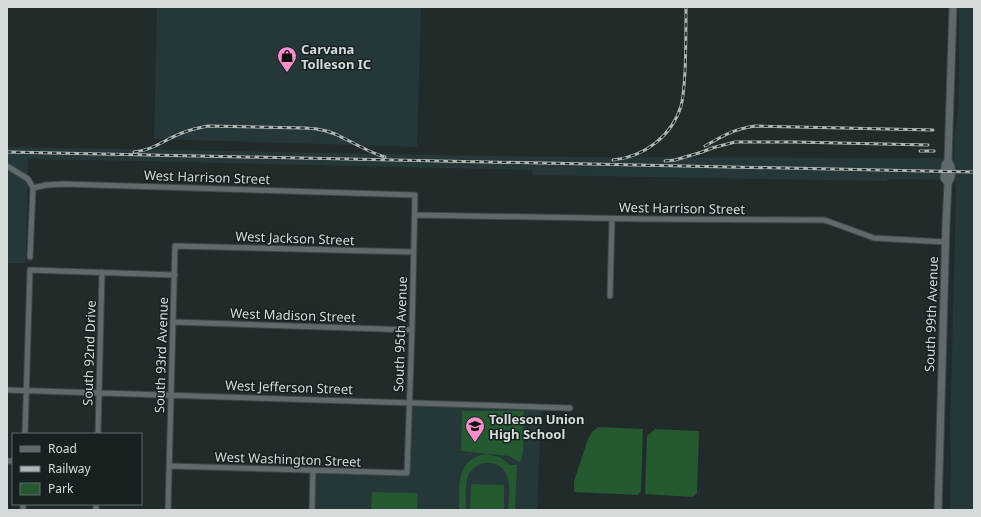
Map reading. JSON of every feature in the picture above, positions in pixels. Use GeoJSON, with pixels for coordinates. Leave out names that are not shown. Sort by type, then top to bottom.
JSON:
{"type":"FeatureCollection","features":[{"type":"Feature","properties":{"kind":"main road","name":"South 99th Avenue"},"geometry":{"type":"LineString","coordinates":[[938,510],[948,183],[944,178],[945,165],[948,161],[953,7]]}},
{"type":"Feature","properties":{"kind":"street"},"geometry":{"type":"LineString","coordinates":[[7,166],[28,179],[33,188],[30,256]]}},
{"type":"Feature","properties":{"kind":"street","name":"West Harrison Street"},"geometry":{"type":"LineString","coordinates":[[33,188],[46,185],[64,184],[415,195]]}},
{"type":"Feature","properties":{"kind":"street","name":"South 95th Avenue"},"geometry":{"type":"LineString","coordinates":[[407,473],[415,195]]}},
{"type":"Feature","properties":{"kind":"street","name":"West Harrison Street"},"geometry":{"type":"LineString","coordinates":[[415,215],[612,219],[824,220],[874,238],[945,242]]}},
{"type":"Feature","properties":{"kind":"street"},"geometry":{"type":"LineString","coordinates":[[610,296],[612,219]]}},
{"type":"Feature","properties":{"kind":"street","name":"West Jackson Street"},"geometry":{"type":"LineString","coordinates":[[175,246],[414,252]]}},
{"type":"Feature","properties":{"kind":"street","name":"South 93rd Avenue"},"geometry":{"type":"LineString","coordinates":[[168,510],[175,246]]}},
{"type":"Feature","properties":{"kind":"street"},"geometry":{"type":"LineString","coordinates":[[26,433],[30,270],[175,275]]}},
{"type":"Feature","properties":{"kind":"street","name":"South 92nd Drive"},"geometry":{"type":"LineString","coordinates":[[98,433],[102,272]]}},
{"type":"Feature","properties":{"kind":"street","name":"West Madison Street"},"geometry":{"type":"LineString","coordinates":[[173,322],[412,330]]}},
{"type":"Feature","properties":{"kind":"street","name":"West Jefferson Street"},"geometry":{"type":"LineString","coordinates":[[7,390],[570,408]]}},
{"type":"Feature","properties":{"kind":"street","name":"West Washington Street"},"geometry":{"type":"LineString","coordinates":[[169,466],[407,473]]}},
{"type":"Feature","properties":{"kind":"street"},"geometry":{"type":"LineString","coordinates":[[312,510],[313,471]]}},
{"type":"Feature","properties":{"kind":"shaded area","name":"Carvana Tolleson IC"},"geometry":{"type":"Polygon","coordinates":[[[157,7],[421,7],[417,147],[154,139],[157,7]]]}},
{"type":"Feature","properties":{"kind":"shaded area"},"geometry":{"type":"Polygon","coordinates":[[[959,7],[974,7],[974,510],[950,510],[955,180],[887,179],[887,181],[533,175],[532,170],[28,159],[26,263],[7,263],[7,147],[554,157],[954,158],[958,109],[959,7]]]}},
{"type":"Feature","properties":{"kind":"shaded area","name":"Tolleson Union High School"},"geometry":{"type":"Polygon","coordinates":[[[413,405],[541,410],[537,510],[315,510],[316,478],[318,474],[409,476],[411,409],[413,405]]]}},
{"type":"Feature","properties":{"kind":"green space"},"geometry":{"type":"Polygon","coordinates":[[[462,411],[524,411],[523,453],[520,462],[509,456],[461,451],[462,411]]]}},
{"type":"Feature","properties":{"kind":"green space"},"geometry":{"type":"Polygon","coordinates":[[[598,427],[643,429],[641,491],[638,495],[574,492],[574,481],[588,439],[592,432],[598,427]]]}},
{"type":"Feature","properties":{"kind":"green space"},"geometry":{"type":"Polygon","coordinates":[[[655,429],[699,431],[697,493],[692,497],[645,494],[647,436],[655,429]]]}},
{"type":"Feature","properties":{"kind":"green space"},"geometry":{"type":"Polygon","coordinates":[[[486,454],[499,457],[510,465],[517,465],[515,510],[508,510],[509,488],[507,476],[498,466],[492,463],[486,463],[480,464],[470,472],[466,483],[466,510],[459,510],[460,483],[464,468],[469,461],[486,454]]]}},
{"type":"Feature","properties":{"kind":"green space"},"geometry":{"type":"Polygon","coordinates":[[[471,484],[504,485],[504,510],[470,510],[471,484]]]}},
{"type":"Feature","properties":{"kind":"green space"},"geometry":{"type":"Polygon","coordinates":[[[372,492],[418,493],[417,510],[371,510],[372,492]]]}},
{"type":"Feature","properties":{"kind":"railway"},"geometry":{"type":"LineString","coordinates":[[613,160],[635,155],[646,150],[664,135],[677,117],[681,106],[684,89],[686,7]]}},
{"type":"Feature","properties":{"kind":"railway"},"geometry":{"type":"LineString","coordinates":[[134,152],[158,145],[187,131],[208,126],[310,128],[327,131],[385,157]]}},
{"type":"Feature","properties":{"kind":"railway"},"geometry":{"type":"LineString","coordinates":[[705,146],[729,133],[755,126],[933,130]]}},
{"type":"Feature","properties":{"kind":"railway"},"geometry":{"type":"LineString","coordinates":[[665,161],[675,160],[735,142],[928,145]]}},
{"type":"Feature","properties":{"kind":"railway"},"geometry":{"type":"LineString","coordinates":[[920,151],[934,151]]}},
{"type":"Feature","properties":{"kind":"railway"},"geometry":{"type":"LineString","coordinates":[[7,152],[974,172]]}},
{"type":"Feature","properties":{"kind":"place","name":"Carvana Tolleson IC"},"geometry":{"type":"Point","coordinates":[287,73]}},
{"type":"Feature","properties":{"kind":"place","name":"Tolleson Union High School"},"geometry":{"type":"Point","coordinates":[475,443]}}]}
